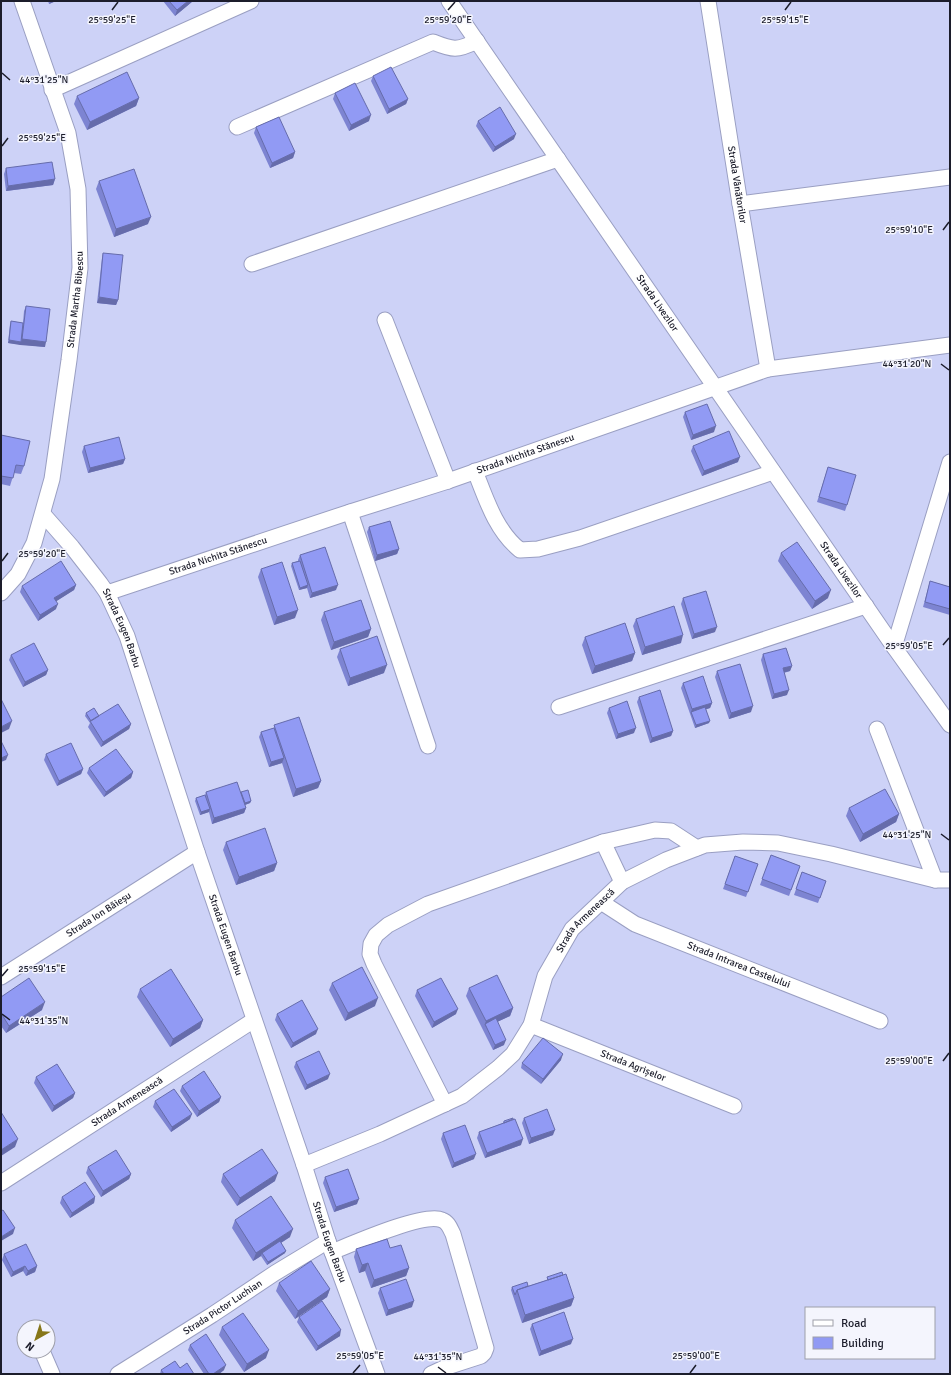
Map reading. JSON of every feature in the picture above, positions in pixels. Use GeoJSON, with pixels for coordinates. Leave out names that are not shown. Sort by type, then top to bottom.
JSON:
{"type":"FeatureCollection","features":[{"type":"Feature","properties":{"kind":"street","name":"Strada Martha Bibescu"},"geometry":{"type":"LineString","coordinates":[[1,593],[18,574],[34,544],[52,479],[80,268],[78,189],[68,133],[22,1]]}},
{"type":"Feature","properties":{"kind":"street"},"geometry":{"type":"LineString","coordinates":[[52,90],[251,1]]}},
{"type":"Feature","properties":{"kind":"street","name":"Strada Livezilor"},"geometry":{"type":"LineString","coordinates":[[449,1],[714,387],[894,647],[950,725]]}},
{"type":"Feature","properties":{"kind":"street","name":"Strada Vânătorilor"},"geometry":{"type":"LineString","coordinates":[[708,1],[768,369]]}},
{"type":"Feature","properties":{"kind":"street"},"geometry":{"type":"LineString","coordinates":[[237,127],[433,42],[450,49],[465,47],[477,41]]}},
{"type":"Feature","properties":{"kind":"street"},"geometry":{"type":"LineString","coordinates":[[252,264],[558,159]]}},
{"type":"Feature","properties":{"kind":"street"},"geometry":{"type":"LineString","coordinates":[[740,204],[950,178]]}},
{"type":"Feature","properties":{"kind":"street"},"geometry":{"type":"LineString","coordinates":[[385,320],[448,481]]}},
{"type":"Feature","properties":{"kind":"street","name":"Strada Nichita Stănescu"},"geometry":{"type":"LineString","coordinates":[[107,593],[475,472],[768,369],[950,345]]}},
{"type":"Feature","properties":{"kind":"street"},"geometry":{"type":"LineString","coordinates":[[894,647],[950,462]]}},
{"type":"Feature","properties":{"kind":"street"},"geometry":{"type":"LineString","coordinates":[[475,472],[493,515],[508,540],[520,550],[538,550],[580,538],[773,472]]}},
{"type":"Feature","properties":{"kind":"street"},"geometry":{"type":"LineString","coordinates":[[350,512],[428,746]]}},
{"type":"Feature","properties":{"kind":"street","name":"Strada Eugen Barbu"},"geometry":{"type":"LineString","coordinates":[[43,514],[72,547],[107,593],[127,636],[197,852],[304,1165],[330,1246],[377,1374]]}},
{"type":"Feature","properties":{"kind":"street","name":"Strada Livezilor"},"geometry":{"type":"LineString","coordinates":[[559,707],[866,606]]}},
{"type":"Feature","properties":{"kind":"street"},"geometry":{"type":"LineString","coordinates":[[877,729],[935,880]]}},
{"type":"Feature","properties":{"kind":"street"},"geometry":{"type":"LineString","coordinates":[[445,1104],[374,964],[370,954],[371,944],[376,935],[388,925],[428,904],[603,842],[655,830],[671,832],[697,848]]}},
{"type":"Feature","properties":{"kind":"street"},"geometry":{"type":"LineString","coordinates":[[603,842],[622,882]]}},
{"type":"Feature","properties":{"kind":"street","name":"Strada Armenească"},"geometry":{"type":"LineString","coordinates":[[304,1165],[380,1134],[462,1096],[498,1068],[513,1054],[531,1025],[545,976],[572,929],[622,882],[666,860],[705,845],[743,842],[778,843],[831,854],[935,880],[950,880]]}},
{"type":"Feature","properties":{"kind":"street","name":"Strada Ion Băieșu"},"geometry":{"type":"LineString","coordinates":[[1,976],[197,852]]}},
{"type":"Feature","properties":{"kind":"street","name":"Strada Intrarea Castelului"},"geometry":{"type":"LineString","coordinates":[[601,902],[635,924],[880,1021]]}},
{"type":"Feature","properties":{"kind":"street","name":"Strada Armenească"},"geometry":{"type":"LineString","coordinates":[[1,1183],[254,1020]]}},
{"type":"Feature","properties":{"kind":"street","name":"Strada Agrișelor"},"geometry":{"type":"LineString","coordinates":[[531,1025],[734,1106]]}},
{"type":"Feature","properties":{"kind":"street","name":"Strada Pictor Luchian"},"geometry":{"type":"LineString","coordinates":[[118,1374],[212,1315],[275,1273],[330,1246],[417,1221],[434,1218],[442,1220],[448,1225],[453,1234],[486,1348],[481,1356],[431,1374]]}},
{"type":"Feature","properties":{"kind":"street"},"geometry":{"type":"LineString","coordinates":[[45,1359],[52,1374]]}},
{"type":"Feature","properties":{"kind":"building"},"geometry":{"type":"Polygon","coordinates":[[[169,1],[188,1],[177,10],[169,1]]]}},
{"type":"Feature","properties":{"kind":"building"},"geometry":{"type":"Polygon","coordinates":[[[391,67],[408,99],[389,109],[373,76],[391,67]]]}},
{"type":"Feature","properties":{"kind":"building"},"geometry":{"type":"Polygon","coordinates":[[[127,72],[139,98],[90,122],[77,96],[127,72]]]}},
{"type":"Feature","properties":{"kind":"building"},"geometry":{"type":"Polygon","coordinates":[[[355,83],[371,115],[351,125],[335,93],[355,83]]]}},
{"type":"Feature","properties":{"kind":"building"},"geometry":{"type":"Polygon","coordinates":[[[500,107],[516,134],[495,147],[478,121],[500,107]]]}},
{"type":"Feature","properties":{"kind":"building"},"geometry":{"type":"Polygon","coordinates":[[[279,117],[295,152],[272,163],[256,127],[279,117]]]}},
{"type":"Feature","properties":{"kind":"building"},"geometry":{"type":"Polygon","coordinates":[[[52,162],[55,179],[8,186],[6,168],[52,162]]]}},
{"type":"Feature","properties":{"kind":"building"},"geometry":{"type":"Polygon","coordinates":[[[134,169],[151,217],[116,229],[99,181],[134,169]]]}},
{"type":"Feature","properties":{"kind":"building"},"geometry":{"type":"Polygon","coordinates":[[[103,253],[123,255],[118,300],[99,297],[103,253]]]}},
{"type":"Feature","properties":{"kind":"building"},"geometry":{"type":"Polygon","coordinates":[[[26,306],[50,309],[46,342],[22,339],[26,306]]]}},
{"type":"Feature","properties":{"kind":"building"},"geometry":{"type":"Polygon","coordinates":[[[11,321],[23,323],[21,342],[9,340],[11,321]]]}},
{"type":"Feature","properties":{"kind":"building"},"geometry":{"type":"Polygon","coordinates":[[[707,404],[716,426],[693,435],[685,412],[707,404]]]}},
{"type":"Feature","properties":{"kind":"building"},"geometry":{"type":"Polygon","coordinates":[[[729,431],[740,457],[704,471],[693,446],[729,431]]]}},
{"type":"Feature","properties":{"kind":"building"},"geometry":{"type":"Polygon","coordinates":[[[1,435],[30,441],[24,466],[16,465],[13,478],[1,476],[1,435]]]}},
{"type":"Feature","properties":{"kind":"building"},"geometry":{"type":"Polygon","coordinates":[[[119,437],[125,459],[90,468],[84,446],[119,437]]]}},
{"type":"Feature","properties":{"kind":"building"},"geometry":{"type":"Polygon","coordinates":[[[828,467],[856,475],[847,505],[819,497],[828,467]]]}},
{"type":"Feature","properties":{"kind":"building"},"geometry":{"type":"Polygon","coordinates":[[[390,521],[399,549],[377,555],[369,527],[390,521]]]}},
{"type":"Feature","properties":{"kind":"building"},"geometry":{"type":"Polygon","coordinates":[[[797,542],[831,590],[815,601],[781,553],[797,542]]]}},
{"type":"Feature","properties":{"kind":"building"},"geometry":{"type":"Polygon","coordinates":[[[325,547],[338,585],[312,593],[300,555],[325,547]]]}},
{"type":"Feature","properties":{"kind":"building"},"geometry":{"type":"Polygon","coordinates":[[[61,561],[76,585],[54,598],[58,604],[40,615],[22,586],[61,561]]]}},
{"type":"Feature","properties":{"kind":"building"},"geometry":{"type":"Polygon","coordinates":[[[300,561],[308,585],[300,588],[292,563],[300,561]]]}},
{"type":"Feature","properties":{"kind":"building"},"geometry":{"type":"Polygon","coordinates":[[[282,562],[298,610],[277,617],[261,569],[282,562]]]}},
{"type":"Feature","properties":{"kind":"building"},"geometry":{"type":"Polygon","coordinates":[[[930,581],[950,587],[950,609],[925,602],[930,581]]]}},
{"type":"Feature","properties":{"kind":"building"},"geometry":{"type":"Polygon","coordinates":[[[706,591],[717,627],[694,634],[683,598],[706,591]]]}},
{"type":"Feature","properties":{"kind":"building"},"geometry":{"type":"Polygon","coordinates":[[[361,600],[371,629],[334,642],[324,612],[361,600]]]}},
{"type":"Feature","properties":{"kind":"building"},"geometry":{"type":"Polygon","coordinates":[[[674,606],[683,635],[645,647],[636,619],[674,606]]]}},
{"type":"Feature","properties":{"kind":"building"},"geometry":{"type":"Polygon","coordinates":[[[625,623],[635,653],[595,666],[585,637],[625,623]]]}},
{"type":"Feature","properties":{"kind":"building"},"geometry":{"type":"Polygon","coordinates":[[[377,636],[387,665],[350,678],[340,649],[377,636]]]}},
{"type":"Feature","properties":{"kind":"building"},"geometry":{"type":"Polygon","coordinates":[[[34,643],[48,670],[25,682],[11,655],[34,643]]]}},
{"type":"Feature","properties":{"kind":"building"},"geometry":{"type":"Polygon","coordinates":[[[786,648],[792,666],[783,668],[789,690],[774,694],[763,654],[786,648]]]}},
{"type":"Feature","properties":{"kind":"building"},"geometry":{"type":"Polygon","coordinates":[[[740,664],[753,706],[731,713],[717,671],[740,664]]]}},
{"type":"Feature","properties":{"kind":"building"},"geometry":{"type":"Polygon","coordinates":[[[703,676],[712,703],[692,709],[683,683],[703,676]]]}},
{"type":"Feature","properties":{"kind":"building"},"geometry":{"type":"Polygon","coordinates":[[[660,690],[673,731],[652,738],[639,697],[660,690]]]}},
{"type":"Feature","properties":{"kind":"building"},"geometry":{"type":"Polygon","coordinates":[[[1,699],[12,721],[1,727],[1,699]]]}},
{"type":"Feature","properties":{"kind":"building"},"geometry":{"type":"Polygon","coordinates":[[[627,701],[636,728],[618,734],[609,708],[627,701]]]}},
{"type":"Feature","properties":{"kind":"building"},"geometry":{"type":"Polygon","coordinates":[[[118,704],[131,724],[103,742],[90,721],[118,704]]]}},
{"type":"Feature","properties":{"kind":"building"},"geometry":{"type":"Polygon","coordinates":[[[705,707],[710,721],[696,725],[691,712],[705,707]]]}},
{"type":"Feature","properties":{"kind":"building"},"geometry":{"type":"Polygon","coordinates":[[[94,708],[99,716],[91,721],[86,713],[94,708]]]}},
{"type":"Feature","properties":{"kind":"building"},"geometry":{"type":"Polygon","coordinates":[[[299,717],[321,781],[296,789],[274,725],[299,717]]]}},
{"type":"Feature","properties":{"kind":"building"},"geometry":{"type":"Polygon","coordinates":[[[274,728],[284,758],[271,762],[261,732],[274,728]]]}},
{"type":"Feature","properties":{"kind":"building"},"geometry":{"type":"Polygon","coordinates":[[[1,741],[8,755],[1,758],[1,741]]]}},
{"type":"Feature","properties":{"kind":"building"},"geometry":{"type":"Polygon","coordinates":[[[71,743],[83,769],[59,781],[46,754],[71,743]]]}},
{"type":"Feature","properties":{"kind":"building"},"geometry":{"type":"Polygon","coordinates":[[[116,749],[133,772],[106,792],[89,768],[116,749]]]}},
{"type":"Feature","properties":{"kind":"building"},"geometry":{"type":"Polygon","coordinates":[[[237,782],[246,808],[214,818],[206,792],[237,782]]]}},
{"type":"Feature","properties":{"kind":"building"},"geometry":{"type":"Polygon","coordinates":[[[885,789],[899,814],[863,834],[849,808],[885,789]]]}},
{"type":"Feature","properties":{"kind":"building"},"geometry":{"type":"Polygon","coordinates":[[[248,790],[251,801],[245,803],[241,792],[248,790]]]}},
{"type":"Feature","properties":{"kind":"building"},"geometry":{"type":"Polygon","coordinates":[[[205,795],[210,809],[201,812],[196,798],[205,795]]]}},
{"type":"Feature","properties":{"kind":"building"},"geometry":{"type":"Polygon","coordinates":[[[265,828],[277,863],[239,877],[226,842],[265,828]]]}},
{"type":"Feature","properties":{"kind":"building"},"geometry":{"type":"Polygon","coordinates":[[[771,855],[800,866],[791,890],[762,879],[771,855]]]}},
{"type":"Feature","properties":{"kind":"building"},"geometry":{"type":"Polygon","coordinates":[[[735,856],[758,864],[748,892],[725,884],[735,856]]]}},
{"type":"Feature","properties":{"kind":"building"},"geometry":{"type":"Polygon","coordinates":[[[802,872],[826,881],[820,898],[796,889],[802,872]]]}},
{"type":"Feature","properties":{"kind":"building"},"geometry":{"type":"Polygon","coordinates":[[[362,967],[378,998],[348,1013],[332,983],[362,967]]]}},
{"type":"Feature","properties":{"kind":"building"},"geometry":{"type":"Polygon","coordinates":[[[171,969],[203,1020],[173,1039],[140,989],[171,969]]]}},
{"type":"Feature","properties":{"kind":"building"},"geometry":{"type":"Polygon","coordinates":[[[497,975],[513,1008],[486,1021],[469,988],[497,975]]]}},
{"type":"Feature","properties":{"kind":"building"},"geometry":{"type":"Polygon","coordinates":[[[29,978],[45,1002],[9,1026],[1,1013],[1,997],[29,978]]]}},
{"type":"Feature","properties":{"kind":"building"},"geometry":{"type":"Polygon","coordinates":[[[441,978],[458,1009],[434,1022],[417,990],[441,978]]]}},
{"type":"Feature","properties":{"kind":"building"},"geometry":{"type":"Polygon","coordinates":[[[302,1000],[318,1029],[293,1043],[277,1014],[302,1000]]]}},
{"type":"Feature","properties":{"kind":"building"},"geometry":{"type":"Polygon","coordinates":[[[496,1018],[506,1040],[495,1045],[485,1024],[496,1018]]]}},
{"type":"Feature","properties":{"kind":"building"},"geometry":{"type":"Polygon","coordinates":[[[543,1038],[563,1054],[543,1079],[522,1063],[543,1038]]]}},
{"type":"Feature","properties":{"kind":"building"},"geometry":{"type":"Polygon","coordinates":[[[319,1051],[330,1074],[307,1085],[296,1062],[319,1051]]]}},
{"type":"Feature","properties":{"kind":"building"},"geometry":{"type":"Polygon","coordinates":[[[57,1064],[75,1093],[54,1106],[36,1077],[57,1064]]]}},
{"type":"Feature","properties":{"kind":"building"},"geometry":{"type":"Polygon","coordinates":[[[204,1071],[221,1097],[199,1111],[182,1086],[204,1071]]]}},
{"type":"Feature","properties":{"kind":"building"},"geometry":{"type":"Polygon","coordinates":[[[174,1089],[192,1114],[172,1127],[155,1101],[174,1089]]]}},
{"type":"Feature","properties":{"kind":"building"},"geometry":{"type":"Polygon","coordinates":[[[547,1109],[555,1130],[531,1138],[524,1118],[547,1109]]]}},
{"type":"Feature","properties":{"kind":"building"},"geometry":{"type":"Polygon","coordinates":[[[1,1112],[18,1139],[1,1150],[1,1112]]]}},
{"type":"Feature","properties":{"kind":"building"},"geometry":{"type":"Polygon","coordinates":[[[513,1119],[504,1123],[504,1121],[513,1119]]]}},
{"type":"Feature","properties":{"kind":"building"},"geometry":{"type":"Polygon","coordinates":[[[515,1119],[523,1139],[487,1153],[479,1132],[515,1119]]]}},
{"type":"Feature","properties":{"kind":"building"},"geometry":{"type":"Polygon","coordinates":[[[465,1125],[476,1154],[454,1163],[443,1133],[465,1125]]]}},
{"type":"Feature","properties":{"kind":"building"},"geometry":{"type":"Polygon","coordinates":[[[262,1149],[278,1173],[240,1198],[223,1174],[262,1149]]]}},
{"type":"Feature","properties":{"kind":"building"},"geometry":{"type":"Polygon","coordinates":[[[116,1150],[131,1174],[103,1191],[88,1167],[116,1150]]]}},
{"type":"Feature","properties":{"kind":"building"},"geometry":{"type":"Polygon","coordinates":[[[348,1169],[359,1199],[336,1207],[325,1177],[348,1169]]]}},
{"type":"Feature","properties":{"kind":"building"},"geometry":{"type":"Polygon","coordinates":[[[85,1182],[95,1197],[72,1213],[62,1197],[85,1182]]]}},
{"type":"Feature","properties":{"kind":"building"},"geometry":{"type":"Polygon","coordinates":[[[271,1196],[293,1229],[256,1253],[235,1220],[271,1196]]]}},
{"type":"Feature","properties":{"kind":"building"},"geometry":{"type":"Polygon","coordinates":[[[3,1210],[15,1228],[1,1237],[1,1211],[3,1210]]]}},
{"type":"Feature","properties":{"kind":"building"},"geometry":{"type":"Polygon","coordinates":[[[387,1239],[390,1248],[401,1245],[409,1268],[374,1280],[368,1263],[362,1265],[356,1249],[387,1239]]]}},
{"type":"Feature","properties":{"kind":"building"},"geometry":{"type":"Polygon","coordinates":[[[280,1241],[286,1251],[268,1262],[262,1253],[280,1241]]]}},
{"type":"Feature","properties":{"kind":"building"},"geometry":{"type":"Polygon","coordinates":[[[26,1244],[37,1266],[28,1271],[25,1266],[13,1272],[4,1254],[26,1244]]]}},
{"type":"Feature","properties":{"kind":"building"},"geometry":{"type":"Polygon","coordinates":[[[311,1261],[330,1289],[298,1311],[279,1283],[311,1261]]]}},
{"type":"Feature","properties":{"kind":"building"},"geometry":{"type":"Polygon","coordinates":[[[562,1272],[563,1275],[548,1280],[547,1277],[562,1272]]]}},
{"type":"Feature","properties":{"kind":"building"},"geometry":{"type":"Polygon","coordinates":[[[566,1274],[574,1298],[525,1315],[517,1290],[566,1274]]]}},
{"type":"Feature","properties":{"kind":"building"},"geometry":{"type":"Polygon","coordinates":[[[406,1279],[414,1301],[388,1310],[380,1288],[406,1279]]]}},
{"type":"Feature","properties":{"kind":"building"},"geometry":{"type":"Polygon","coordinates":[[[527,1282],[528,1286],[517,1290],[515,1295],[512,1287],[527,1282]]]}},
{"type":"Feature","properties":{"kind":"building"},"geometry":{"type":"Polygon","coordinates":[[[322,1301],[341,1330],[318,1346],[299,1317],[322,1301]]]}},
{"type":"Feature","properties":{"kind":"building"},"geometry":{"type":"Polygon","coordinates":[[[564,1312],[573,1339],[541,1351],[532,1324],[564,1312]]]}},
{"type":"Feature","properties":{"kind":"building"},"geometry":{"type":"Polygon","coordinates":[[[243,1313],[269,1350],[247,1364],[222,1327],[243,1313]]]}},
{"type":"Feature","properties":{"kind":"building"},"geometry":{"type":"Polygon","coordinates":[[[206,1334],[226,1365],[213,1374],[209,1374],[190,1345],[206,1334]]]}},
{"type":"Feature","properties":{"kind":"building"},"geometry":{"type":"Polygon","coordinates":[[[175,1361],[180,1368],[187,1363],[194,1374],[164,1374],[161,1370],[175,1361]]]}}]}
